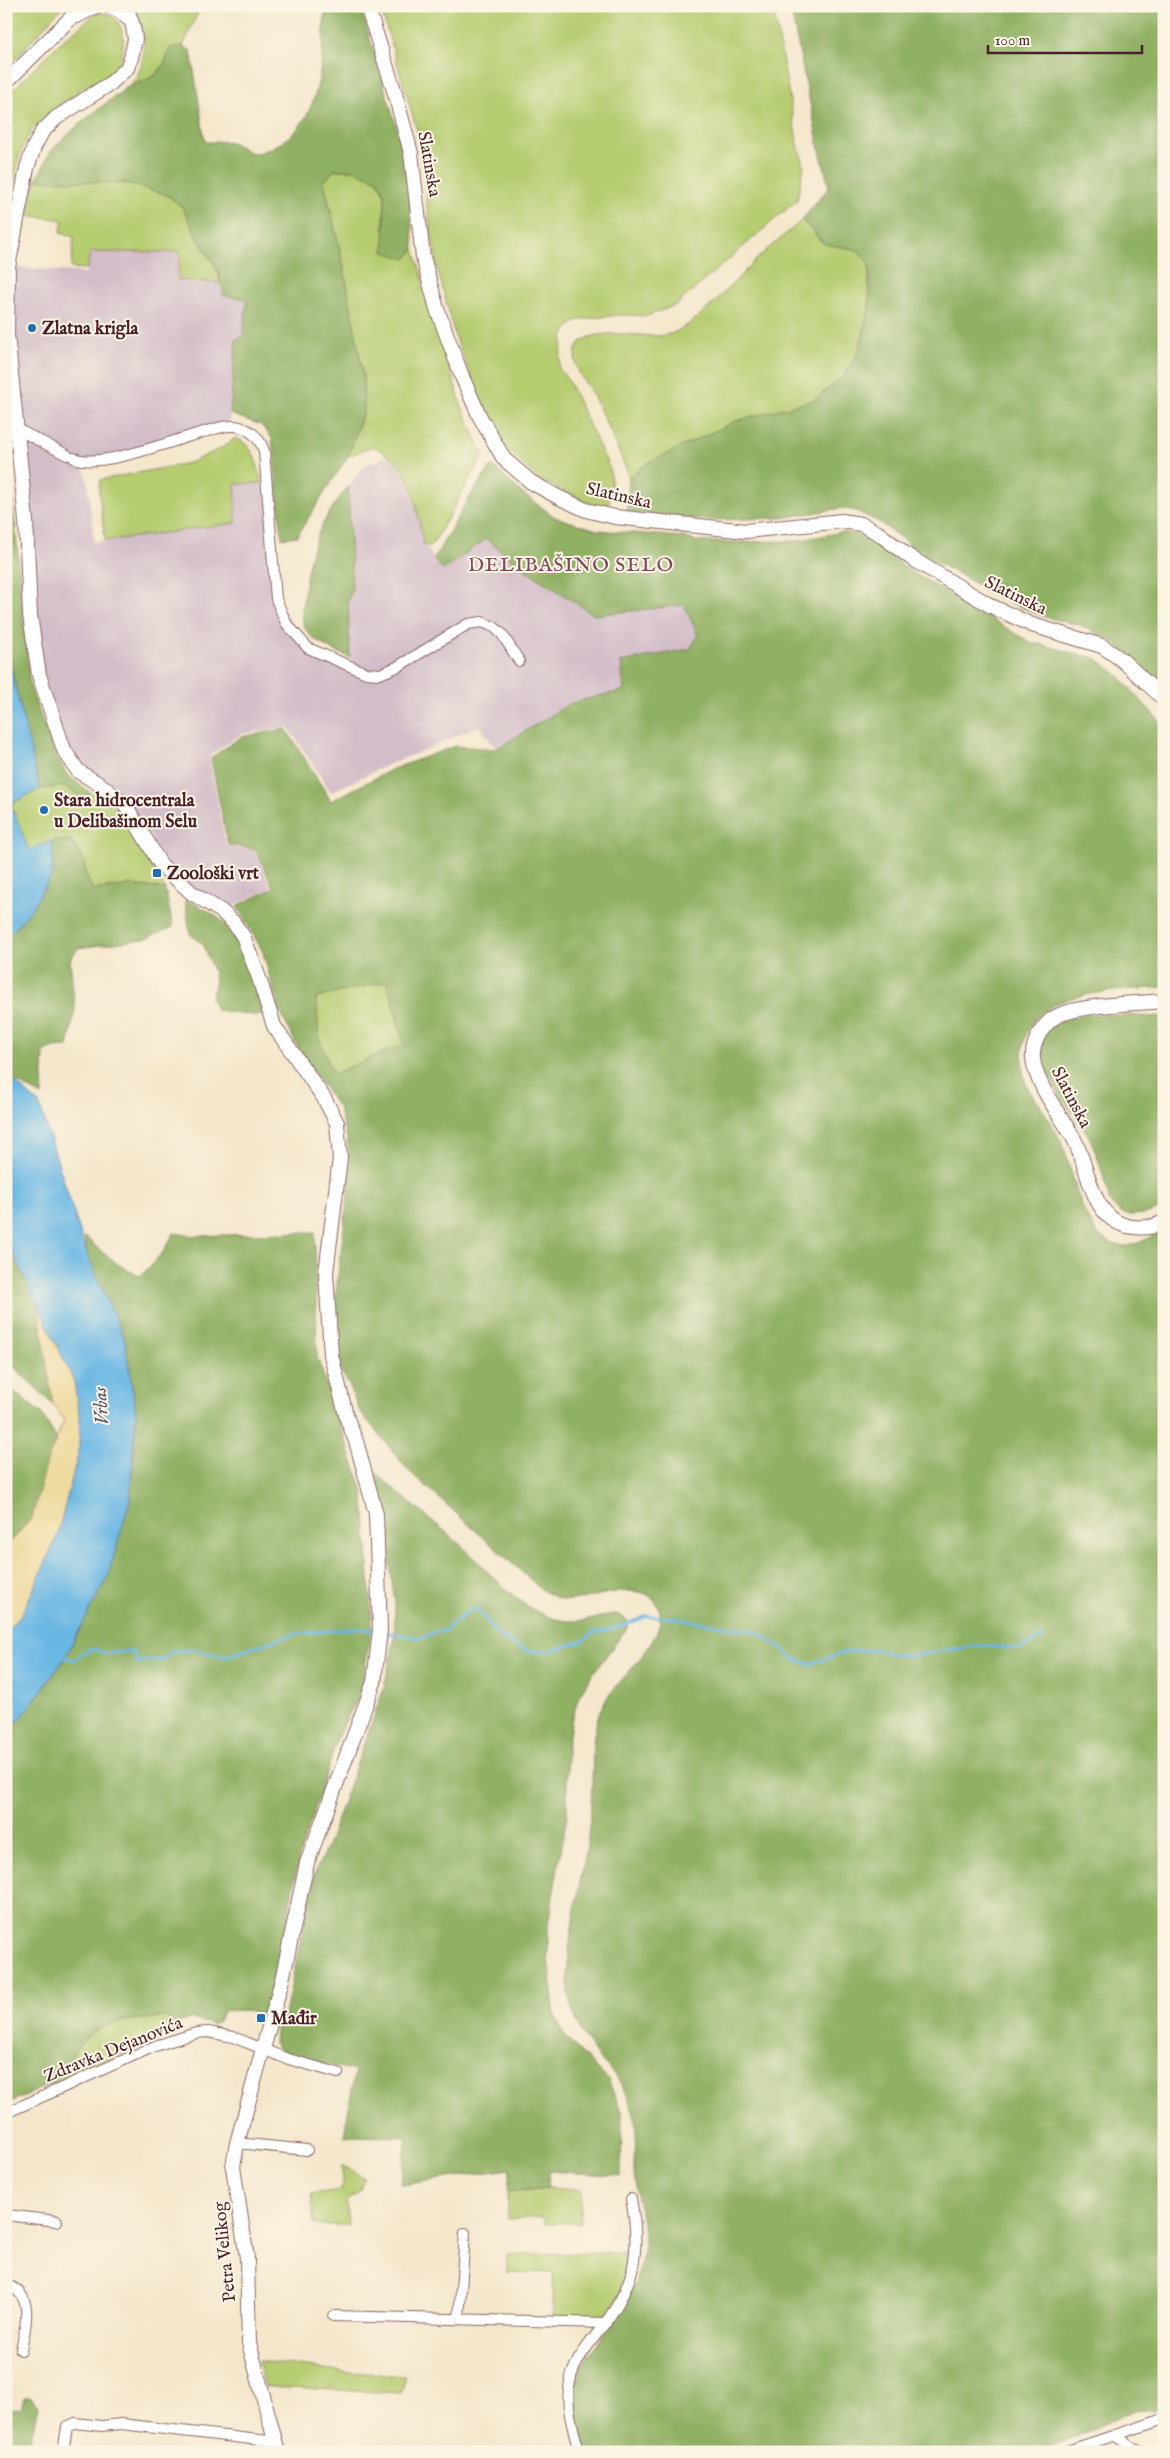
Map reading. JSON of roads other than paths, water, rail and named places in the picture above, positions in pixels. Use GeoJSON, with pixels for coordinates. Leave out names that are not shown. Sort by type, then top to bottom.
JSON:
{"type":"FeatureCollection","features":[{"type":"Feature","properties":{"kind":"street"},"geometry":{"type":"LineString","coordinates":[[6,82],[83,6]]}},
{"type":"Feature","properties":{"kind":"street"},"geometry":{"type":"LineString","coordinates":[[66,24],[81,12],[96,6]]}},
{"type":"Feature","properties":{"kind":"street"},"geometry":{"type":"LineString","coordinates":[[110,6],[120,11],[132,23]]}},
{"type":"Feature","properties":{"kind":"street","name":"Petra Velikog"},"geometry":{"type":"LineString","coordinates":[[126,6],[132,23],[134,48],[126,68],[111,83],[56,118],[42,132],[34,147],[27,168],[8,267],[7,334],[26,521],[30,615],[39,675],[64,750],[78,772],[102,786],[126,806],[161,865],[192,893],[213,905],[233,922],[250,953],[274,1026],[324,1098],[336,1124],[340,1158],[327,1265],[328,1319],[332,1355],[345,1412],[376,1514],[380,1634],[374,1682],[308,1863],[282,1980],[237,2143],[233,2167],[247,2258],[249,2343],[277,2447]]}},
{"type":"Feature","properties":{"kind":"street","name":"Slatinska"},"geometry":{"type":"LineString","coordinates":[[367,6],[411,153],[423,257],[437,309],[480,417],[504,459],[531,482],[558,497],[586,510],[615,517],[746,531],[833,522],[861,524],[878,533],[918,562],[991,606],[1032,625],[1102,646],[1122,660],[1164,699]]}},
{"type":"Feature","properties":{"kind":"street"},"geometry":{"type":"LineString","coordinates":[[17,430],[82,462],[120,457],[229,426],[253,432],[260,440],[266,463],[276,599],[286,622],[308,648],[366,673],[380,674],[397,667],[468,624],[482,622],[494,627],[502,634],[519,661]]}},
{"type":"Feature","properties":{"kind":"street","name":"Slatinska"},"geometry":{"type":"LineString","coordinates":[[1164,1001],[1100,1006],[1054,1017],[1043,1028],[1035,1042],[1033,1058],[1038,1075],[1051,1101],[1078,1147],[1088,1179],[1105,1212],[1121,1224],[1136,1228],[1156,1226],[1164,1222]]}},
{"type":"Feature","properties":{"kind":"street","name":"Zdravka Dejanovića"},"geometry":{"type":"LineString","coordinates":[[6,2113],[155,2046],[191,2034],[208,2032],[220,2034],[338,2073]]}},
{"type":"Feature","properties":{"kind":"street"},"geometry":{"type":"LineString","coordinates":[[237,2143],[307,2150]]}},
{"type":"Feature","properties":{"kind":"street"},"geometry":{"type":"LineString","coordinates":[[579,2452],[570,2416],[568,2389],[571,2377],[586,2348],[616,2310],[627,2288],[635,2260],[637,2233],[631,2199]]}},
{"type":"Feature","properties":{"kind":"street"},"geometry":{"type":"LineString","coordinates":[[6,2215],[58,2221]]}},
{"type":"Feature","properties":{"kind":"street"},"geometry":{"type":"LineString","coordinates":[[459,2319],[465,2233]]}},
{"type":"Feature","properties":{"kind":"street"},"geometry":{"type":"LineString","coordinates":[[6,2284],[15,2288],[21,2294],[27,2308],[21,2350]]}},
{"type":"Feature","properties":{"kind":"street"},"geometry":{"type":"LineString","coordinates":[[333,2316],[606,2322]]}},
{"type":"Feature","properties":{"kind":"street"},"geometry":{"type":"LineString","coordinates":[[1064,2452],[1164,2419]]}},
{"type":"Feature","properties":{"kind":"street"},"geometry":{"type":"LineString","coordinates":[[64,2452],[68,2427],[75,2423],[102,2426],[121,2424],[277,2447]]}},
{"type":"Feature","properties":{"kind":"street"},"geometry":{"type":"LineString","coordinates":[[1114,2435],[1140,2452]]}},
{"type":"Feature","properties":{"kind":"water"},"geometry":{"type":"Polygon","coordinates":[[[6,648],[40,789],[11,804],[29,850],[52,841],[53,873],[30,911],[6,939],[6,648]]]}},
{"type":"Feature","properties":{"kind":"water","name":"Vrbas"},"geometry":{"type":"Polygon","coordinates":[[[6,1067],[10,1078],[39,1103],[88,1257],[125,1340],[136,1413],[130,1500],[108,1576],[63,1661],[19,1721],[6,1728],[6,1632],[23,1612],[57,1537],[79,1451],[80,1419],[74,1381],[6,1239],[6,1067]]]}},
{"type":"Feature","properties":{"kind":"waterway"},"geometry":{"type":"LineString","coordinates":[[382,1632],[422,1638],[435,1632],[445,1631],[470,1609],[478,1610],[497,1634],[512,1643],[527,1651],[547,1652],[582,1641],[593,1633],[614,1629],[647,1616],[755,1631],[784,1650],[790,1657],[809,1664],[849,1651],[880,1650],[895,1655],[908,1656],[982,1645],[1019,1649],[1043,1637]]}},
{"type":"Feature","properties":{"kind":"waterway"},"geometry":{"type":"LineString","coordinates":[[63,1657],[76,1660],[84,1652],[95,1649],[105,1654],[129,1651],[134,1653],[137,1663],[165,1659],[170,1652],[194,1649],[224,1657],[294,1634],[358,1628],[376,1631]]}},
{"type":"Feature","properties":{"kind":"place","name":"Zlatna krigla"},"geometry":{"type":"Point","coordinates":[32,328]}},
{"type":"Feature","properties":{"kind":"place","name":"Stara hidrocentrala u Delibašinom Selu"},"geometry":{"type":"Point","coordinates":[44,810]}},
{"type":"Feature","properties":{"kind":"place","name":"Zoološki vrt"},"geometry":{"type":"Point","coordinates":[157,873]}},
{"type":"Feature","properties":{"kind":"place","name":"Mađir"},"geometry":{"type":"Point","coordinates":[261,2018]}},
{"type":"Feature","properties":{"kind":"district","name":"DELIBAŠINO SELO"},"geometry":{"type":"Point","coordinates":[571,564]}}]}
